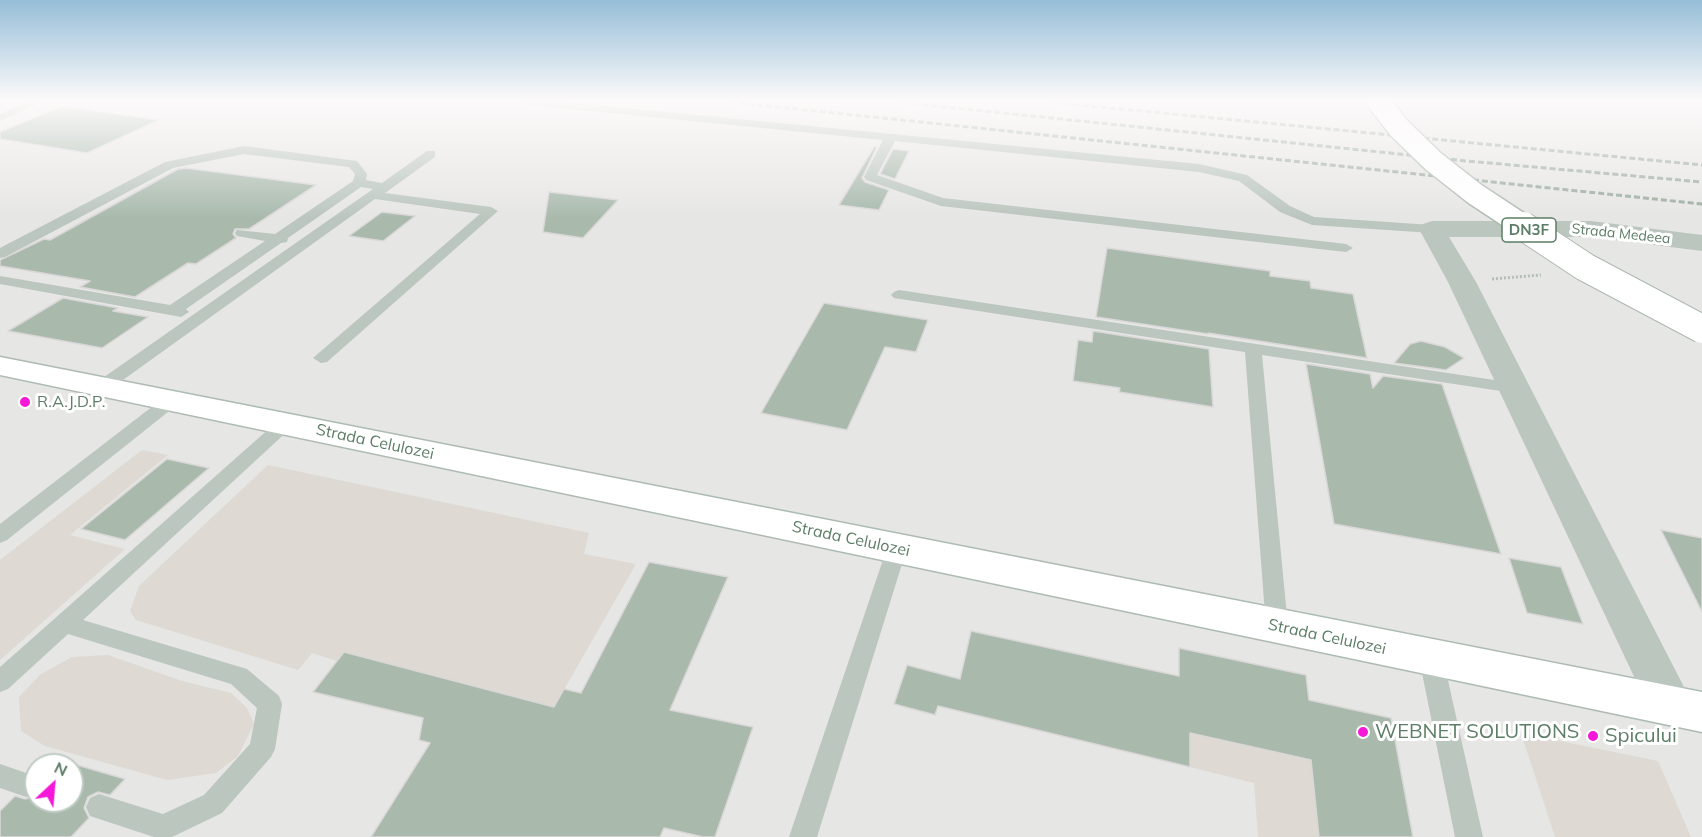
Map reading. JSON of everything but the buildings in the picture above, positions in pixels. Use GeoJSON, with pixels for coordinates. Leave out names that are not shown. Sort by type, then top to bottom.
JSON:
{"type":"FeatureCollection","features":[{"type":"Feature","properties":{"kind":"street","name":"DN3F"},"geometry":{"type":"LineString","coordinates":[[1411,140],[1475,194],[1585,267],[1702,329]]}},
{"type":"Feature","properties":{"kind":"street","name":"DN3F"},"geometry":{"type":"LineString","coordinates":[[1440,140],[1511,196],[1615,260],[1702,307]]}},
{"type":"Feature","properties":{"kind":"street","name":"Strada Medeea"},"geometry":{"type":"LineString","coordinates":[[1432,229],[1591,229],[1702,243]]}},
{"type":"Feature","properties":{"kind":"street"},"geometry":{"type":"LineString","coordinates":[[1432,229],[1462,282],[1514,388],[1686,709]]}},
{"type":"Feature","properties":{"kind":"street","name":"Strada Celulozei"},"geometry":{"type":"LineString","coordinates":[[0,366],[1686,709]]}},
{"type":"Feature","properties":{"kind":"lane"},"geometry":{"type":"LineString","coordinates":[[890,140],[870,177],[941,202],[1346,248]]}},
{"type":"Feature","properties":{"kind":"lane"},"geometry":{"type":"LineString","coordinates":[[891,140],[1198,168],[1243,178],[1286,209],[1312,221],[1432,229]]}},
{"type":"Feature","properties":{"kind":"lane"},"geometry":{"type":"LineString","coordinates":[[0,254],[169,165],[244,150],[353,164],[361,174],[359,183],[172,311]]}},
{"type":"Feature","properties":{"kind":"lane"},"geometry":{"type":"LineString","coordinates":[[103,386],[430,154]]}},
{"type":"Feature","properties":{"kind":"lane"},"geometry":{"type":"LineString","coordinates":[[321,358],[491,211],[378,191],[359,183]]}},
{"type":"Feature","properties":{"kind":"lane"},"geometry":{"type":"LineString","coordinates":[[1300,242],[1312,221]]}},
{"type":"Feature","properties":{"kind":"lane"},"geometry":{"type":"LineString","coordinates":[[242,233],[305,243]]}},
{"type":"Feature","properties":{"kind":"lane"},"geometry":{"type":"LineString","coordinates":[[0,280],[202,316]]}},
{"type":"Feature","properties":{"kind":"lane"},"geometry":{"type":"LineString","coordinates":[[899,295],[1514,388]]}},
{"type":"Feature","properties":{"kind":"lane"},"geometry":{"type":"LineString","coordinates":[[1253,348],[1278,627]]}},
{"type":"Feature","properties":{"kind":"lane"},"geometry":{"type":"LineString","coordinates":[[0,535],[172,400]]}},
{"type":"Feature","properties":{"kind":"lane"},"geometry":{"type":"LineString","coordinates":[[0,682],[286,423]]}},
{"type":"Feature","properties":{"kind":"lane"},"geometry":{"type":"LineString","coordinates":[[803,837],[897,548]]}},
{"type":"Feature","properties":{"kind":"lane"},"geometry":{"type":"LineString","coordinates":[[64,624],[240,676],[270,704],[262,749],[213,804],[164,828],[99,807]]}},
{"type":"Feature","properties":{"kind":"lane"},"geometry":{"type":"LineString","coordinates":[[1431,658],[1469,837]]}},
{"type":"Feature","properties":{"kind":"lane"},"geometry":{"type":"LineString","coordinates":[[0,776],[24,784]]}},
{"type":"Feature","properties":{"kind":"path"},"geometry":{"type":"LineString","coordinates":[[1462,282],[1541,275]]}},
{"type":"Feature","properties":{"kind":"shaded area"},"geometry":{"type":"Polygon","coordinates":[[[0,140],[1702,140],[1702,837],[0,837],[0,140]]]}},
{"type":"Feature","properties":{"kind":"shaded area"},"geometry":{"type":"Polygon","coordinates":[[[142,450],[168,455],[70,535],[125,549],[0,660],[0,560],[142,450]]]}},
{"type":"Feature","properties":{"kind":"shaded area"},"geometry":{"type":"Polygon","coordinates":[[[268,465],[589,533],[584,554],[636,564],[554,707],[344,652],[337,661],[312,653],[298,670],[136,620],[130,611],[139,586],[268,465]]]}},
{"type":"Feature","properties":{"kind":"shaded area"},"geometry":{"type":"Polygon","coordinates":[[[108,655],[182,681],[231,693],[247,708],[254,724],[238,756],[216,773],[167,780],[84,757],[84,753],[70,753],[45,746],[21,731],[19,697],[41,674],[72,657],[108,655]]]}},
{"type":"Feature","properties":{"kind":"shaded area"},"geometry":{"type":"Polygon","coordinates":[[[1190,733],[1311,760],[1319,837],[1258,837],[1254,783],[1190,767],[1190,733]]]}},
{"type":"Feature","properties":{"kind":"shaded area"},"geometry":{"type":"Polygon","coordinates":[[[1521,733],[1658,761],[1691,837],[1555,837],[1521,733]]]}},
{"type":"Feature","properties":{"kind":"railway"},"geometry":{"type":"LineString","coordinates":[[1093,140],[1702,204]]}},
{"type":"Feature","properties":{"kind":"railway"},"geometry":{"type":"LineString","coordinates":[[1265,140],[1702,182]]}},
{"type":"Feature","properties":{"kind":"railway"},"geometry":{"type":"LineString","coordinates":[[1443,140],[1702,165]]}},
{"type":"Feature","properties":{"kind":"place","name":"R.A.J.D.P."},"geometry":{"type":"Point","coordinates":[25,402]}},
{"type":"Feature","properties":{"kind":"place","name":"WEBNET SOLUTIONS"},"geometry":{"type":"Point","coordinates":[1363,732]}},
{"type":"Feature","properties":{"kind":"place","name":"Spicului"},"geometry":{"type":"Point","coordinates":[1593,736]}}]}
